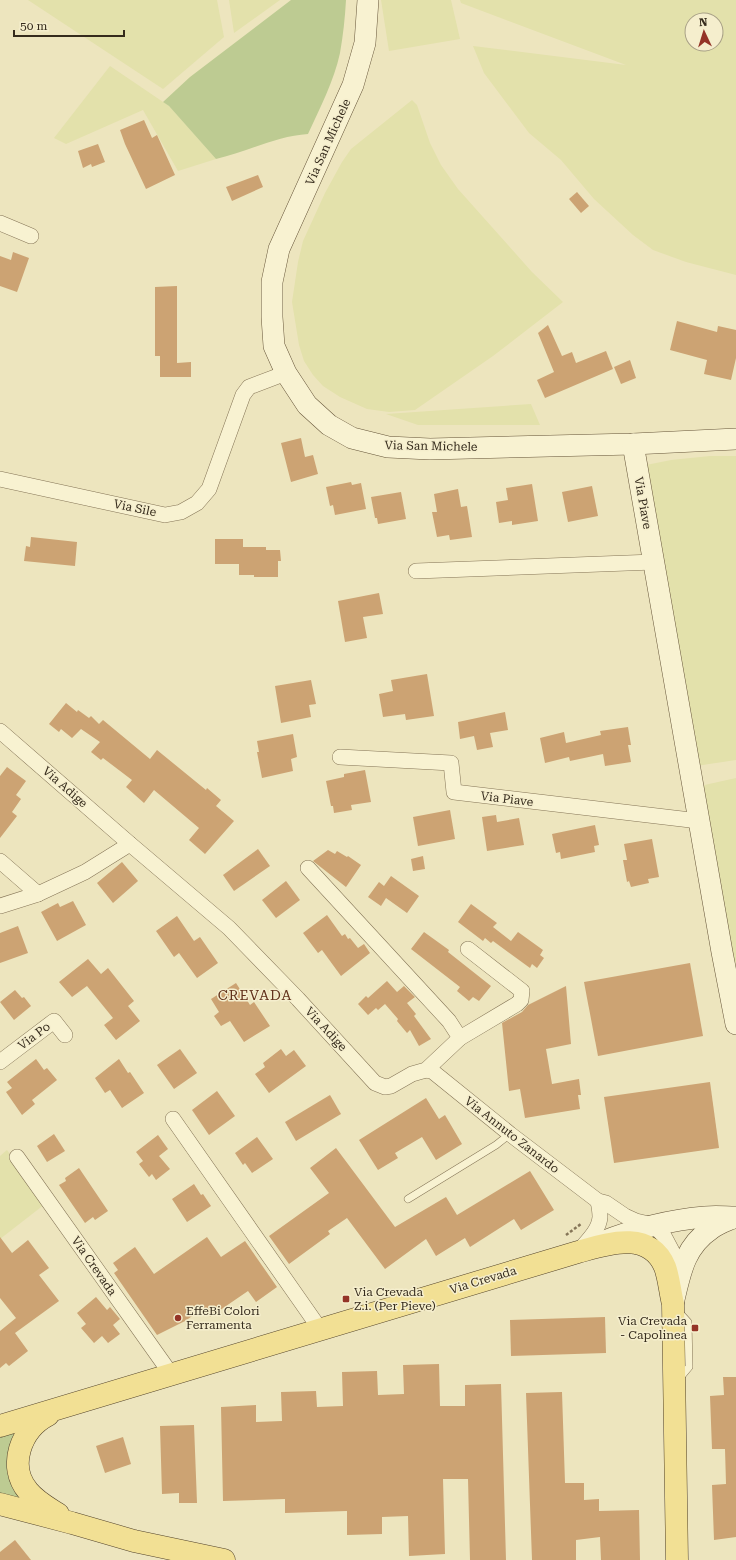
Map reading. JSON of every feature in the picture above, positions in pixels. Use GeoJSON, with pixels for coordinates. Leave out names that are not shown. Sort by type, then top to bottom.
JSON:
{"type":"FeatureCollection","features":[{"type":"Feature","properties":{"kind":"main road","name":"Via San Michele"},"geometry":{"type":"LineString","coordinates":[[368,0],[365,43],[353,85],[279,248],[272,282],[274,346],[286,373],[307,405],[329,425],[352,438],[388,447],[430,449],[736,440]]}},
{"type":"Feature","properties":{"kind":"main road","name":"Via Piave"},"geometry":{"type":"LineString","coordinates":[[633,444],[736,1024]]}},
{"type":"Feature","properties":{"kind":"main road","name":"Via Crevada"},"geometry":{"type":"LineString","coordinates":[[578,1252],[631,1231],[654,1224],[705,1217],[736,1217]]}},
{"type":"Feature","properties":{"kind":"main road","name":"Via Crevada"},"geometry":{"type":"LineString","coordinates":[[673,1304],[682,1267],[686,1255],[691,1248],[711,1229],[736,1217]]}},
{"type":"Feature","properties":{"kind":"main road","name":"Via Crevada"},"geometry":{"type":"LineString","coordinates":[[0,1426],[64,1408],[171,1374],[578,1252],[613,1242],[638,1243],[648,1248],[659,1257],[665,1268],[673,1304],[677,1560]]}},
{"type":"Feature","properties":{"kind":"main road"},"geometry":{"type":"LineString","coordinates":[[64,1408],[38,1420],[28,1431],[21,1443],[19,1469],[27,1490],[35,1498],[72,1522]]}},
{"type":"Feature","properties":{"kind":"main road"},"geometry":{"type":"LineString","coordinates":[[0,1504],[72,1522],[134,1541],[224,1560]]}},
{"type":"Feature","properties":{"kind":"street"},"geometry":{"type":"LineString","coordinates":[[0,223],[31,236]]}},
{"type":"Feature","properties":{"kind":"street","name":"Via Sile"},"geometry":{"type":"LineString","coordinates":[[0,479],[165,515],[182,512],[197,503],[209,489],[243,395],[249,387],[286,373]]}},
{"type":"Feature","properties":{"kind":"street"},"geometry":{"type":"LineString","coordinates":[[416,571],[654,562]]}},
{"type":"Feature","properties":{"kind":"street","name":"Via Adige"},"geometry":{"type":"LineString","coordinates":[[0,731],[229,928],[298,999],[375,1083],[385,1087],[391,1086],[412,1074],[426,1070],[460,1038],[517,1004],[521,1000],[522,991],[468,949]]}},
{"type":"Feature","properties":{"kind":"street","name":"Via Piave"},"geometry":{"type":"LineString","coordinates":[[340,757],[451,763],[454,792],[700,821]]}},
{"type":"Feature","properties":{"kind":"street"},"geometry":{"type":"LineString","coordinates":[[0,906],[38,894],[85,872],[130,844]]}},
{"type":"Feature","properties":{"kind":"street"},"geometry":{"type":"LineString","coordinates":[[0,861],[38,894]]}},
{"type":"Feature","properties":{"kind":"street"},"geometry":{"type":"LineString","coordinates":[[308,868],[449,1021],[460,1038]]}},
{"type":"Feature","properties":{"kind":"street","name":"Via Po"},"geometry":{"type":"LineString","coordinates":[[0,1062],[54,1021],[65,1035]]}},
{"type":"Feature","properties":{"kind":"street","name":"Via Annuto Zanardo"},"geometry":{"type":"LineString","coordinates":[[426,1070],[432,1071],[510,1134],[598,1201],[606,1203],[625,1216],[636,1221],[654,1224]]}},
{"type":"Feature","properties":{"kind":"street"},"geometry":{"type":"LineString","coordinates":[[173,1119],[320,1329]]}},
{"type":"Feature","properties":{"kind":"street","name":"Via Crevada"},"geometry":{"type":"LineString","coordinates":[[17,1157],[171,1374]]}},
{"type":"Feature","properties":{"kind":"street"},"geometry":{"type":"LineString","coordinates":[[578,1252],[595,1232],[598,1225],[600,1217],[598,1201]]}},
{"type":"Feature","properties":{"kind":"street","name":"Via Crevada"},"geometry":{"type":"LineString","coordinates":[[654,1224],[664,1236],[673,1253],[673,1304]]}},
{"type":"Feature","properties":{"kind":"lane"},"geometry":{"type":"LineString","coordinates":[[408,1199],[496,1145],[510,1134]]}},
{"type":"Feature","properties":{"kind":"shaded area"},"geometry":{"type":"Polygon","coordinates":[[[28,0],[217,0],[224,37],[163,89],[28,0]]]}},
{"type":"Feature","properties":{"kind":"shaded area"},"geometry":{"type":"Polygon","coordinates":[[[229,0],[280,0],[234,33],[229,0]]]}},
{"type":"Feature","properties":{"kind":"shaded area"},"geometry":{"type":"Polygon","coordinates":[[[381,0],[451,0],[460,39],[389,51],[381,0]]]}},
{"type":"Feature","properties":{"kind":"shaded area"},"geometry":{"type":"Polygon","coordinates":[[[460,0],[736,0],[736,275],[686,262],[653,250],[633,235],[594,199],[561,160],[529,133],[484,73],[473,46],[626,65],[461,3],[460,0]]]}},
{"type":"Feature","properties":{"kind":"shaded area"},"geometry":{"type":"Polygon","coordinates":[[[110,66],[169,106],[216,159],[178,171],[143,110],[66,144],[54,138],[110,66]]]}},
{"type":"Feature","properties":{"kind":"shaded area"},"geometry":{"type":"Polygon","coordinates":[[[412,100],[417,105],[430,143],[441,165],[458,189],[532,272],[563,302],[493,356],[415,410],[389,412],[367,409],[340,397],[323,386],[313,375],[304,361],[299,345],[292,302],[303,241],[325,193],[342,162],[351,149],[412,100]]]}},
{"type":"Feature","properties":{"kind":"shaded area"},"geometry":{"type":"Polygon","coordinates":[[[531,404],[540,425],[418,425],[386,414],[531,404]]]}},
{"type":"Feature","properties":{"kind":"shaded area"},"geometry":{"type":"Polygon","coordinates":[[[710,456],[736,456],[736,760],[696,766],[641,466],[671,460],[710,456]]]}},
{"type":"Feature","properties":{"kind":"shaded area"},"geometry":{"type":"Polygon","coordinates":[[[736,778],[736,962],[732,963],[700,786],[736,778]]]}},
{"type":"Feature","properties":{"kind":"shaded area"},"geometry":{"type":"Polygon","coordinates":[[[7,1150],[45,1204],[0,1239],[0,1156],[7,1150]]]}},
{"type":"Feature","properties":{"kind":"green space"},"geometry":{"type":"Polygon","coordinates":[[[291,0],[346,0],[340,53],[334,74],[308,134],[284,138],[216,159],[169,106],[163,102],[190,77],[291,0]]]}},
{"type":"Feature","properties":{"kind":"green space"},"geometry":{"type":"Polygon","coordinates":[[[16,1430],[21,1499],[0,1497],[0,1435],[16,1430]]]}},
{"type":"Feature","properties":{"kind":"building"},"geometry":{"type":"Polygon","coordinates":[[[144,120],[152,138],[157,135],[175,175],[146,189],[120,130],[144,120]]]}},
{"type":"Feature","properties":{"kind":"building"},"geometry":{"type":"Polygon","coordinates":[[[98,144],[105,162],[92,167],[91,164],[83,168],[78,151],[98,144]]]}},
{"type":"Feature","properties":{"kind":"building"},"geometry":{"type":"Polygon","coordinates":[[[258,175],[263,187],[232,201],[226,187],[258,175]]]}},
{"type":"Feature","properties":{"kind":"building"},"geometry":{"type":"Polygon","coordinates":[[[577,192],[589,206],[581,213],[569,199],[577,192]]]}},
{"type":"Feature","properties":{"kind":"building"},"geometry":{"type":"Polygon","coordinates":[[[13,252],[29,258],[17,292],[0,286],[0,256],[11,260],[13,252]]]}},
{"type":"Feature","properties":{"kind":"building"},"geometry":{"type":"Polygon","coordinates":[[[177,286],[177,363],[191,362],[191,377],[160,377],[160,356],[155,356],[155,287],[177,286]]]}},
{"type":"Feature","properties":{"kind":"building"},"geometry":{"type":"Polygon","coordinates":[[[677,321],[717,332],[718,326],[736,330],[736,358],[731,380],[704,374],[707,360],[670,350],[677,321]]]}},
{"type":"Feature","properties":{"kind":"building"},"geometry":{"type":"Polygon","coordinates":[[[548,325],[562,356],[572,352],[576,363],[606,351],[613,369],[545,398],[537,380],[554,372],[538,333],[548,325]]]}},
{"type":"Feature","properties":{"kind":"building"},"geometry":{"type":"Polygon","coordinates":[[[630,360],[636,378],[621,384],[614,367],[630,360]]]}},
{"type":"Feature","properties":{"kind":"building"},"geometry":{"type":"Polygon","coordinates":[[[301,438],[305,457],[313,455],[318,474],[291,482],[281,443],[301,438]]]}},
{"type":"Feature","properties":{"kind":"building"},"geometry":{"type":"Polygon","coordinates":[[[351,482],[352,485],[361,483],[366,509],[335,515],[333,505],[330,506],[326,487],[351,482]]]}},
{"type":"Feature","properties":{"kind":"building"},"geometry":{"type":"Polygon","coordinates":[[[532,484],[538,521],[512,525],[512,521],[499,523],[496,502],[508,500],[506,488],[532,484]]]}},
{"type":"Feature","properties":{"kind":"building"},"geometry":{"type":"Polygon","coordinates":[[[592,486],[598,516],[568,522],[562,492],[592,486]]]}},
{"type":"Feature","properties":{"kind":"building"},"geometry":{"type":"Polygon","coordinates":[[[458,489],[461,507],[467,506],[472,537],[450,540],[449,535],[437,537],[432,512],[437,512],[434,494],[458,489]]]}},
{"type":"Feature","properties":{"kind":"building"},"geometry":{"type":"Polygon","coordinates":[[[401,492],[406,519],[378,524],[377,518],[375,518],[371,497],[401,492]]]}},
{"type":"Feature","properties":{"kind":"building"},"geometry":{"type":"Polygon","coordinates":[[[31,537],[77,542],[75,566],[24,561],[26,546],[30,547],[31,537]]]}},
{"type":"Feature","properties":{"kind":"building"},"geometry":{"type":"Polygon","coordinates":[[[215,539],[243,539],[243,547],[266,547],[266,550],[280,550],[281,561],[278,561],[278,577],[254,577],[254,575],[239,575],[239,564],[215,564],[215,539]]]}},
{"type":"Feature","properties":{"kind":"building"},"geometry":{"type":"Polygon","coordinates":[[[379,593],[383,614],[363,617],[367,638],[345,642],[338,601],[379,593]]]}},
{"type":"Feature","properties":{"kind":"building"},"geometry":{"type":"Polygon","coordinates":[[[427,674],[434,716],[406,720],[405,714],[383,717],[379,694],[393,691],[391,680],[427,674]]]}},
{"type":"Feature","properties":{"kind":"building"},"geometry":{"type":"Polygon","coordinates":[[[311,680],[316,704],[309,705],[311,717],[281,723],[275,686],[311,680]]]}},
{"type":"Feature","properties":{"kind":"building"},"geometry":{"type":"Polygon","coordinates":[[[66,703],[77,712],[78,710],[89,718],[91,716],[99,724],[103,720],[150,759],[157,750],[206,790],[207,788],[221,800],[216,806],[234,821],[205,854],[189,840],[199,828],[154,790],[144,803],[126,787],[132,780],[103,758],[101,760],[91,752],[100,742],[81,729],[72,738],[61,729],[59,732],[49,724],[66,703]]]}},
{"type":"Feature","properties":{"kind":"building"},"geometry":{"type":"Polygon","coordinates":[[[505,712],[508,730],[490,733],[493,747],[477,750],[474,736],[460,739],[458,722],[505,712]]]}},
{"type":"Feature","properties":{"kind":"building"},"geometry":{"type":"Polygon","coordinates":[[[628,727],[631,745],[628,745],[631,762],[605,766],[603,754],[570,761],[569,757],[545,763],[540,738],[564,732],[566,743],[601,735],[600,731],[628,727]]]}},
{"type":"Feature","properties":{"kind":"building"},"geometry":{"type":"Polygon","coordinates":[[[293,734],[297,757],[291,759],[293,771],[262,778],[257,752],[259,752],[257,741],[293,734]]]}},
{"type":"Feature","properties":{"kind":"building"},"geometry":{"type":"Polygon","coordinates":[[[7,767],[26,781],[16,795],[21,799],[12,812],[17,816],[0,838],[0,776],[7,767]]]}},
{"type":"Feature","properties":{"kind":"building"},"geometry":{"type":"Polygon","coordinates":[[[365,770],[371,802],[351,805],[352,810],[334,813],[333,806],[331,806],[326,781],[344,777],[344,774],[365,770]]]}},
{"type":"Feature","properties":{"kind":"building"},"geometry":{"type":"Polygon","coordinates":[[[450,810],[455,839],[418,846],[413,817],[450,810]]]}},
{"type":"Feature","properties":{"kind":"building"},"geometry":{"type":"Polygon","coordinates":[[[496,815],[497,822],[519,818],[524,845],[487,851],[482,817],[496,815]]]}},
{"type":"Feature","properties":{"kind":"building"},"geometry":{"type":"Polygon","coordinates":[[[595,825],[599,845],[594,846],[595,852],[561,859],[560,852],[556,853],[552,834],[595,825]]]}},
{"type":"Feature","properties":{"kind":"building"},"geometry":{"type":"Polygon","coordinates":[[[652,839],[659,877],[648,879],[649,883],[631,887],[629,881],[627,882],[623,860],[627,860],[624,844],[652,839]]]}},
{"type":"Feature","properties":{"kind":"building"},"geometry":{"type":"Polygon","coordinates":[[[258,849],[270,866],[234,891],[223,875],[258,849]]]}},
{"type":"Feature","properties":{"kind":"building"},"geometry":{"type":"Polygon","coordinates":[[[328,850],[335,854],[337,851],[347,857],[348,856],[361,865],[346,887],[313,861],[328,850]]]}},
{"type":"Feature","properties":{"kind":"building"},"geometry":{"type":"Polygon","coordinates":[[[423,856],[425,869],[413,871],[411,859],[423,856]]]}},
{"type":"Feature","properties":{"kind":"building"},"geometry":{"type":"Polygon","coordinates":[[[122,862],[138,881],[113,903],[97,883],[122,862]]]}},
{"type":"Feature","properties":{"kind":"building"},"geometry":{"type":"Polygon","coordinates":[[[391,876],[419,896],[407,913],[386,898],[381,906],[368,897],[379,882],[384,886],[391,876]]]}},
{"type":"Feature","properties":{"kind":"building"},"geometry":{"type":"Polygon","coordinates":[[[286,881],[300,900],[276,918],[262,900],[286,881]]]}},
{"type":"Feature","properties":{"kind":"building"},"geometry":{"type":"Polygon","coordinates":[[[73,901],[86,925],[57,941],[41,912],[58,903],[60,907],[73,901]]]}},
{"type":"Feature","properties":{"kind":"building"},"geometry":{"type":"Polygon","coordinates":[[[471,904],[497,923],[493,927],[511,941],[518,932],[543,950],[540,955],[544,958],[537,968],[532,964],[530,968],[493,941],[491,943],[485,938],[483,941],[458,922],[471,904]]]}},
{"type":"Feature","properties":{"kind":"building"},"geometry":{"type":"Polygon","coordinates":[[[327,915],[342,936],[345,934],[348,939],[350,938],[358,948],[364,944],[370,953],[341,976],[322,950],[318,953],[303,933],[327,915]]]}},
{"type":"Feature","properties":{"kind":"building"},"geometry":{"type":"Polygon","coordinates":[[[177,916],[194,941],[200,937],[218,963],[197,978],[179,953],[174,957],[156,931],[177,916]]]}},
{"type":"Feature","properties":{"kind":"building"},"geometry":{"type":"Polygon","coordinates":[[[18,926],[28,953],[0,963],[0,933],[18,926]]]}},
{"type":"Feature","properties":{"kind":"building"},"geometry":{"type":"Polygon","coordinates":[[[424,932],[449,950],[448,952],[491,986],[479,1001],[473,997],[469,1001],[457,991],[460,987],[411,949],[424,932]]]}},
{"type":"Feature","properties":{"kind":"building"},"geometry":{"type":"Polygon","coordinates":[[[88,959],[101,974],[108,968],[134,1001],[128,1006],[140,1021],[116,1040],[104,1025],[113,1018],[87,986],[72,997],[59,982],[88,959]]]}},
{"type":"Feature","properties":{"kind":"building"},"geometry":{"type":"Polygon","coordinates":[[[690,963],[703,1036],[598,1056],[584,982],[690,963]]]}},
{"type":"Feature","properties":{"kind":"building"},"geometry":{"type":"Polygon","coordinates":[[[387,981],[397,992],[404,986],[415,997],[407,1003],[416,1014],[414,1016],[431,1039],[419,1046],[410,1030],[407,1033],[397,1021],[398,1019],[385,1004],[378,1010],[376,1008],[368,1015],[358,1004],[366,996],[368,998],[387,981]]]}},
{"type":"Feature","properties":{"kind":"building"},"geometry":{"type":"Polygon","coordinates":[[[236,983],[250,1005],[254,1002],[270,1026],[244,1042],[230,1021],[221,1026],[214,1016],[219,1012],[211,999],[236,983]]]}},
{"type":"Feature","properties":{"kind":"building"},"geometry":{"type":"Polygon","coordinates":[[[566,986],[571,1044],[546,1049],[552,1084],[579,1079],[581,1095],[578,1095],[580,1109],[525,1118],[520,1089],[509,1091],[502,1023],[522,1012],[528,1005],[566,986]]]}},
{"type":"Feature","properties":{"kind":"building"},"geometry":{"type":"Polygon","coordinates":[[[15,990],[22,998],[24,997],[31,1006],[14,1020],[0,1002],[15,990]]]}},
{"type":"Feature","properties":{"kind":"building"},"geometry":{"type":"Polygon","coordinates":[[[180,1049],[197,1073],[174,1089],[157,1065],[180,1049]]]}},
{"type":"Feature","properties":{"kind":"building"},"geometry":{"type":"Polygon","coordinates":[[[281,1049],[286,1056],[294,1050],[306,1066],[269,1093],[255,1074],[265,1067],[263,1063],[281,1049]]]}},
{"type":"Feature","properties":{"kind":"building"},"geometry":{"type":"Polygon","coordinates":[[[36,1059],[44,1070],[47,1068],[57,1080],[32,1100],[35,1104],[22,1115],[6,1092],[12,1088],[7,1082],[36,1059]]]}},
{"type":"Feature","properties":{"kind":"building"},"geometry":{"type":"Polygon","coordinates":[[[119,1059],[144,1093],[122,1108],[110,1090],[105,1093],[95,1078],[119,1059]]]}},
{"type":"Feature","properties":{"kind":"building"},"geometry":{"type":"Polygon","coordinates":[[[710,1082],[719,1148],[614,1163],[604,1097],[710,1082]]]}},
{"type":"Feature","properties":{"kind":"building"},"geometry":{"type":"Polygon","coordinates":[[[217,1091],[235,1116],[209,1135],[192,1110],[217,1091]]]}},
{"type":"Feature","properties":{"kind":"building"},"geometry":{"type":"Polygon","coordinates":[[[330,1095],[341,1114],[296,1141],[285,1122],[330,1095]]]}},
{"type":"Feature","properties":{"kind":"building"},"geometry":{"type":"Polygon","coordinates":[[[426,1098],[439,1119],[445,1115],[462,1144],[436,1160],[422,1137],[395,1153],[398,1158],[378,1170],[359,1140],[426,1098]]]}},
{"type":"Feature","properties":{"kind":"building"},"geometry":{"type":"Polygon","coordinates":[[[54,1134],[65,1151],[47,1162],[37,1146],[54,1134]]]}},
{"type":"Feature","properties":{"kind":"building"},"geometry":{"type":"Polygon","coordinates":[[[158,1135],[168,1149],[159,1156],[170,1169],[156,1180],[152,1174],[149,1177],[139,1164],[143,1161],[136,1152],[158,1135]]]}},
{"type":"Feature","properties":{"kind":"building"},"geometry":{"type":"Polygon","coordinates":[[[257,1137],[273,1159],[252,1173],[245,1163],[243,1165],[235,1153],[257,1137]]]}},
{"type":"Feature","properties":{"kind":"building"},"geometry":{"type":"Polygon","coordinates":[[[336,1148],[395,1227],[446,1197],[457,1215],[530,1171],[554,1210],[521,1230],[514,1219],[470,1247],[465,1238],[436,1256],[426,1239],[385,1269],[347,1218],[328,1231],[330,1234],[289,1264],[269,1236],[329,1193],[310,1168],[336,1148]]]}},
{"type":"Feature","properties":{"kind":"building"},"geometry":{"type":"Polygon","coordinates":[[[79,1168],[108,1211],[95,1220],[93,1217],[85,1223],[59,1185],[66,1181],[65,1178],[79,1168]]]}},
{"type":"Feature","properties":{"kind":"building"},"geometry":{"type":"Polygon","coordinates":[[[194,1184],[211,1206],[187,1222],[172,1199],[194,1184]]]}},
{"type":"Feature","properties":{"kind":"building"},"geometry":{"type":"Polygon","coordinates":[[[0,1237],[12,1253],[28,1240],[49,1268],[39,1275],[59,1301],[15,1333],[28,1351],[9,1366],[6,1363],[0,1368],[0,1331],[16,1318],[0,1298],[0,1237]]]}},
{"type":"Feature","properties":{"kind":"building"},"geometry":{"type":"Polygon","coordinates":[[[207,1237],[221,1257],[245,1241],[277,1287],[256,1302],[248,1291],[210,1317],[204,1308],[185,1321],[157,1335],[114,1273],[118,1270],[113,1263],[135,1247],[154,1274],[207,1237]]]}},
{"type":"Feature","properties":{"kind":"building"},"geometry":{"type":"Polygon","coordinates":[[[96,1297],[107,1310],[110,1307],[120,1319],[113,1325],[120,1334],[108,1343],[102,1336],[94,1343],[81,1328],[86,1324],[77,1313],[96,1297]]]}},
{"type":"Feature","properties":{"kind":"building"},"geometry":{"type":"Polygon","coordinates":[[[605,1317],[606,1353],[511,1356],[510,1320],[605,1317]]]}},
{"type":"Feature","properties":{"kind":"building"},"geometry":{"type":"Polygon","coordinates":[[[439,1364],[440,1406],[465,1406],[465,1385],[501,1384],[506,1560],[470,1560],[468,1479],[443,1479],[445,1554],[409,1556],[408,1516],[382,1517],[382,1534],[347,1535],[347,1511],[285,1513],[285,1499],[223,1501],[221,1407],[256,1405],[256,1422],[282,1421],[281,1392],[316,1391],[317,1407],[343,1406],[342,1372],[377,1371],[378,1395],[404,1394],[403,1365],[439,1364]]]}},
{"type":"Feature","properties":{"kind":"building"},"geometry":{"type":"Polygon","coordinates":[[[723,1377],[736,1377],[736,1537],[714,1540],[712,1485],[726,1484],[725,1449],[712,1449],[710,1396],[724,1395],[723,1377]]]}},
{"type":"Feature","properties":{"kind":"building"},"geometry":{"type":"Polygon","coordinates":[[[562,1392],[565,1483],[584,1483],[584,1500],[599,1499],[599,1511],[639,1510],[640,1560],[601,1560],[600,1537],[576,1540],[576,1560],[532,1560],[526,1393],[562,1392]]]}},
{"type":"Feature","properties":{"kind":"building"},"geometry":{"type":"Polygon","coordinates":[[[194,1425],[197,1503],[179,1503],[179,1493],[162,1494],[160,1426],[194,1425]]]}},
{"type":"Feature","properties":{"kind":"building"},"geometry":{"type":"Polygon","coordinates":[[[123,1437],[131,1464],[105,1473],[96,1446],[123,1437]]]}},
{"type":"Feature","properties":{"kind":"building"},"geometry":{"type":"Polygon","coordinates":[[[15,1540],[31,1560],[0,1560],[0,1552],[15,1540]]]}},
{"type":"Feature","properties":{"kind":"place","name":"Via Crevada Z.i. (Per Pieve)"},"geometry":{"type":"Point","coordinates":[346,1299]}},
{"type":"Feature","properties":{"kind":"place","name":"EffeBi Colori Ferramenta"},"geometry":{"type":"Point","coordinates":[178,1318]}},
{"type":"Feature","properties":{"kind":"place","name":"Via Crevada - Capolinea"},"geometry":{"type":"Point","coordinates":[695,1328]}},
{"type":"Feature","properties":{"kind":"district","name":"CREVADA"},"geometry":{"type":"Point","coordinates":[255,995]}}]}
